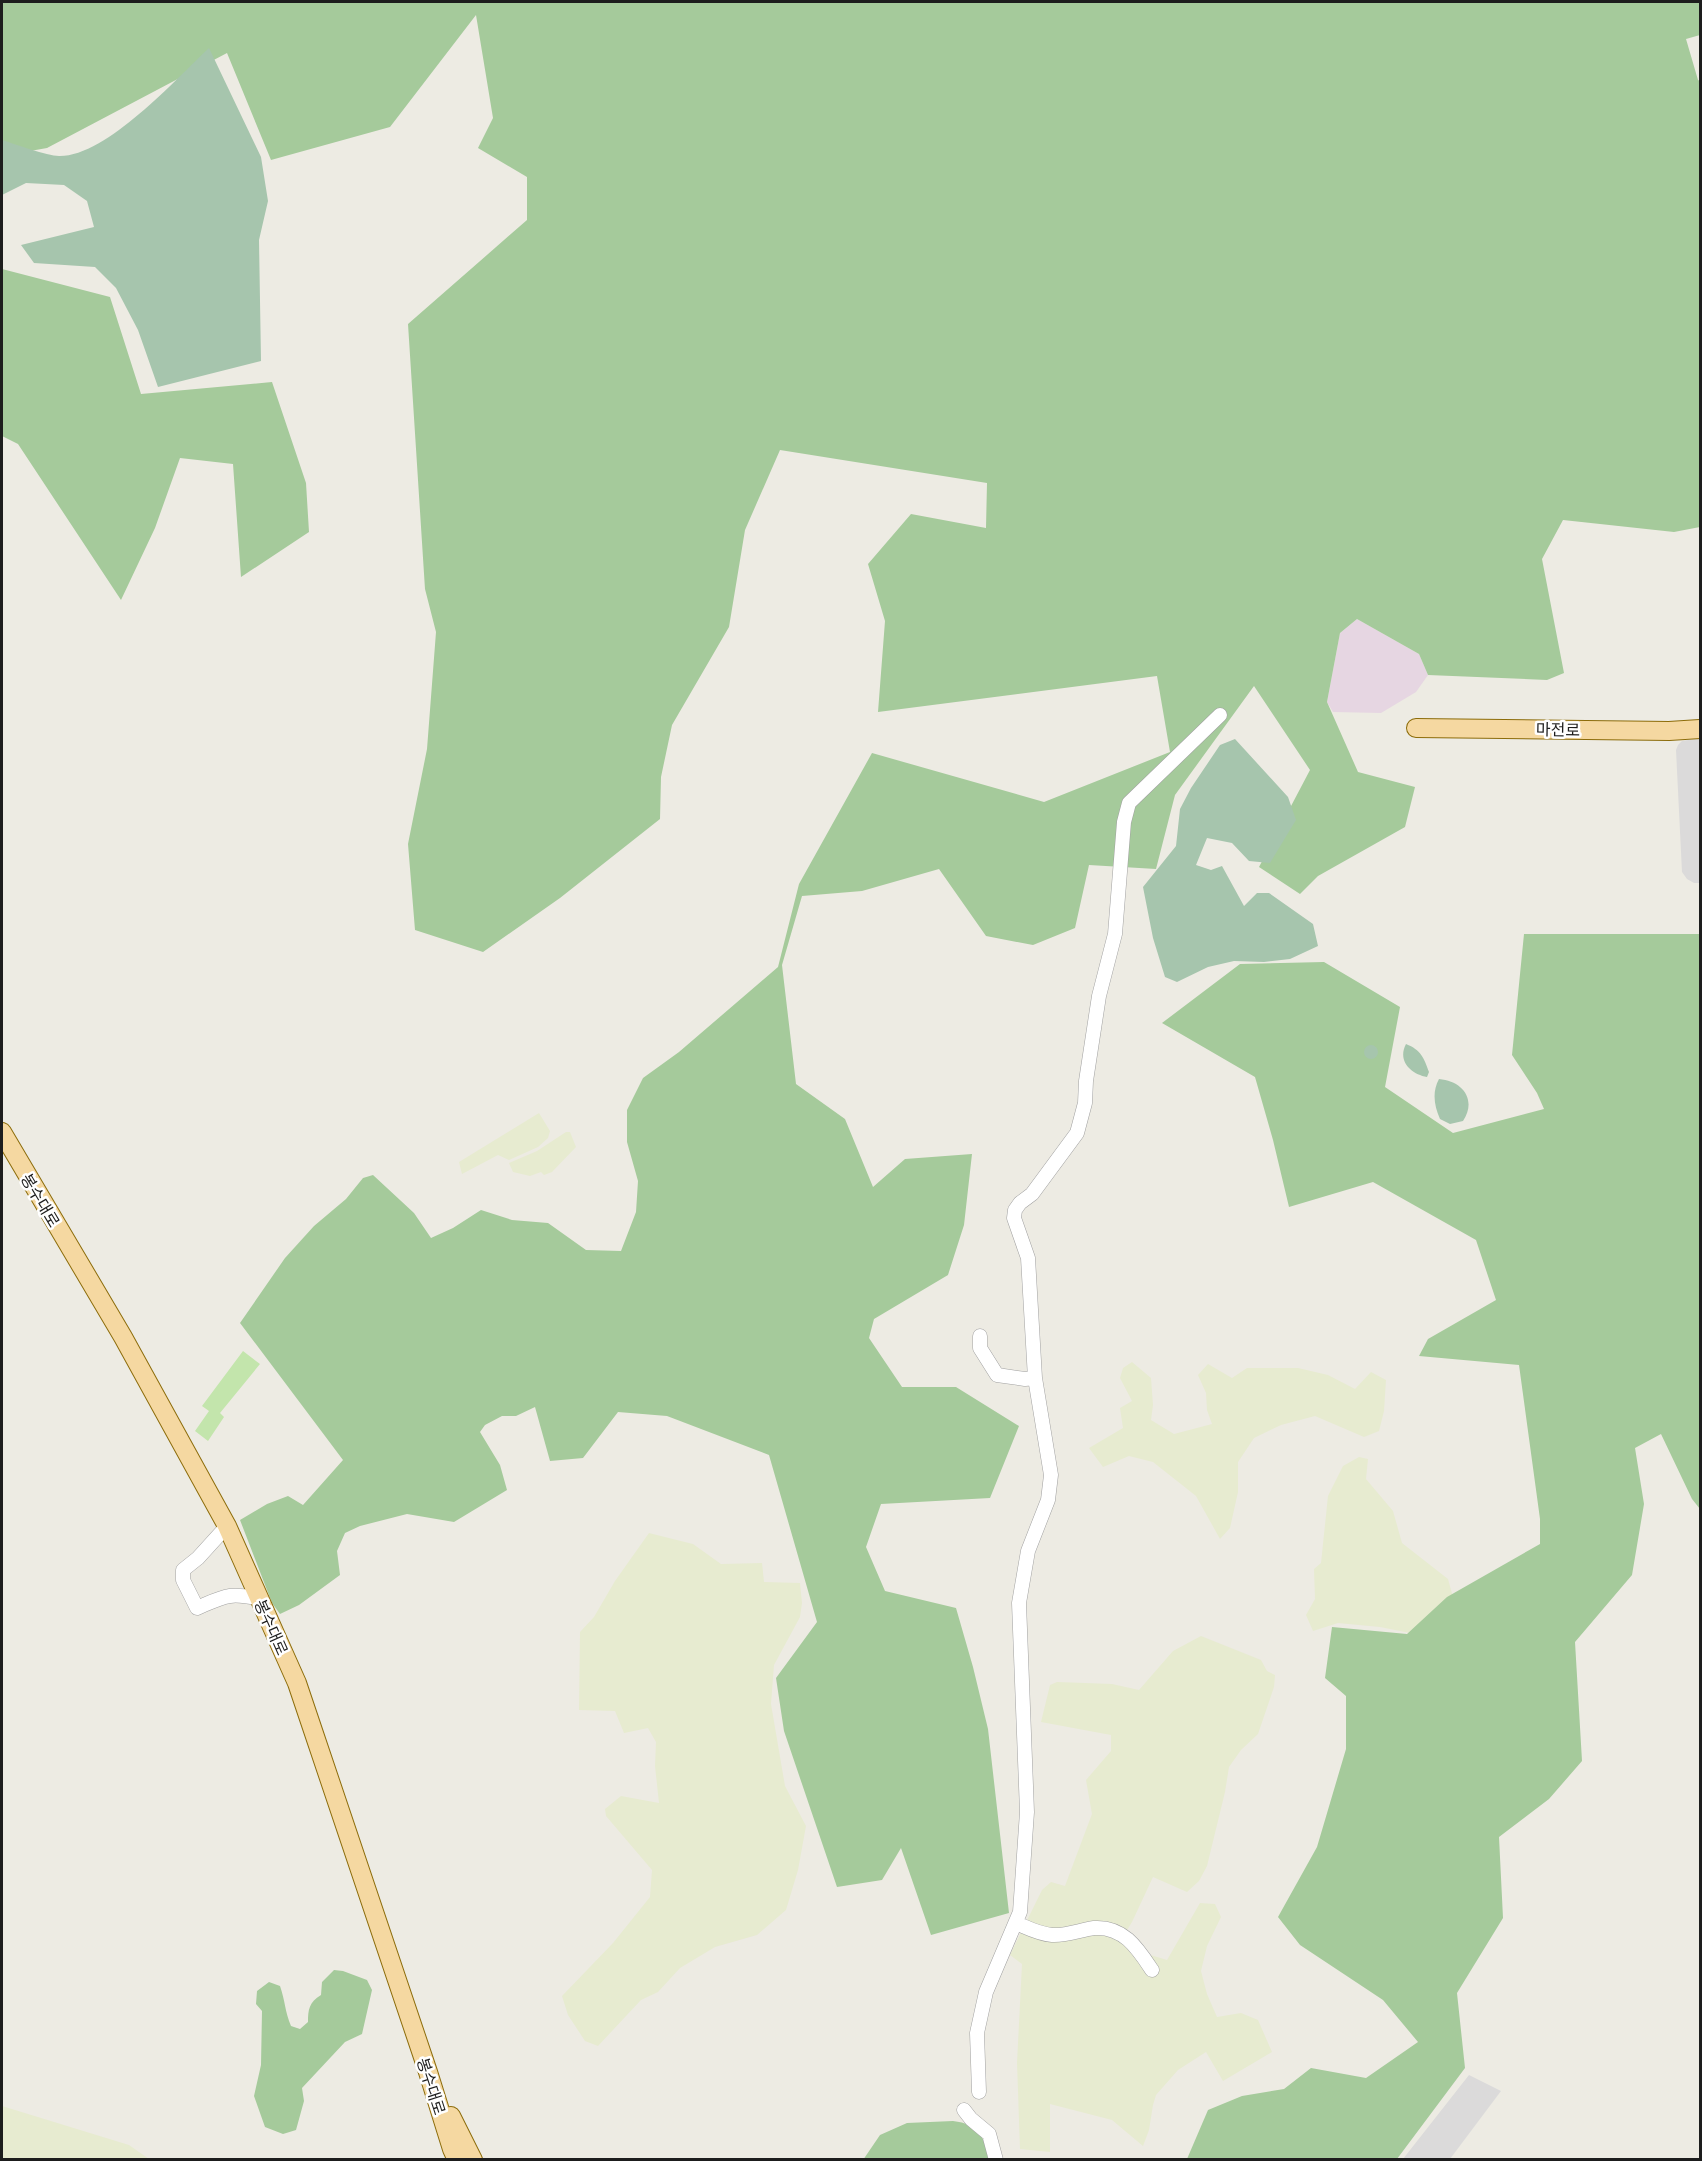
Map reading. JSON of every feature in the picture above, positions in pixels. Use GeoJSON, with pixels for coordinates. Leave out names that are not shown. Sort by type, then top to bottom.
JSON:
{"type":"FeatureCollection","features":[{"type":"Feature","properties":{"kind":"main road","name":"마전로"},"geometry":{"type":"LineString","coordinates":[[1416,728],[1669,731],[1701,729]]}},
{"type":"Feature","properties":{"kind":"main road","name":"봉수대로"},"geometry":{"type":"LineString","coordinates":[[2,1132],[123,1337],[227,1526],[260,1599],[297,1683],[457,2160]]}},
{"type":"Feature","properties":{"kind":"main road"},"geometry":{"type":"LineString","coordinates":[[428,2072],[473,2160]]}},
{"type":"Feature","properties":{"kind":"street"},"geometry":{"type":"LineString","coordinates":[[979,2092],[977,2033],[986,1992],[1020,1912],[1027,1812],[1019,1603],[1028,1551],[1048,1500],[1052,1475],[1035,1378],[1028,1258],[1014,1218],[1015,1210],[1032,1194],[1077,1133],[1085,1103],[1086,1081],[1099,996],[1115,934],[1124,822],[1129,803],[1220,715]]}},
{"type":"Feature","properties":{"kind":"street"},"geometry":{"type":"LineString","coordinates":[[980,1336],[980,1348],[997,1375],[1035,1378]]}},
{"type":"Feature","properties":{"kind":"street"},"geometry":{"type":"LineString","coordinates":[[227,1526],[198,1558],[183,1570],[183,1580],[197,1608],[226,1595],[239,1594],[260,1599]]}},
{"type":"Feature","properties":{"kind":"street"},"geometry":{"type":"LineString","coordinates":[[1016,1923],[1037,1932],[1054,1935],[1096,1928],[1111,1930],[1127,1937],[1135,1944],[1152,1970]]}},
{"type":"Feature","properties":{"kind":"street"},"geometry":{"type":"LineString","coordinates":[[964,2110],[971,2120],[989,2134],[996,2160]]}},
{"type":"Feature","properties":{"kind":"shaded area"},"geometry":{"type":"Polygon","coordinates":[[[1357,619],[1419,654],[1428,675],[1416,692],[1381,713],[1333,712],[1327,702],[1340,633],[1357,619]]]}},
{"type":"Feature","properties":{"kind":"shaded area"},"geometry":{"type":"Polygon","coordinates":[[[1700,738],[1700,883],[1694,883],[1682,872],[1676,750],[1682,741],[1700,738]]]}},
{"type":"Feature","properties":{"kind":"shaded area"},"geometry":{"type":"Polygon","coordinates":[[[1469,2075],[1501,2091],[1450,2159],[1403,2159],[1469,2075]]]}},
{"type":"Feature","properties":{"kind":"green space"},"geometry":{"type":"Polygon","coordinates":[[[2,2],[1700,2],[1700,35],[1686,39],[1700,81],[1700,527],[1674,532],[1563,520],[1542,559],[1564,673],[1547,680],[1428,675],[1419,654],[1357,619],[1340,633],[1327,702],[1358,772],[1415,787],[1405,827],[1318,876],[1300,894],[1259,867],[1310,770],[1254,686],[1175,795],[1156,869],[1089,865],[1075,928],[1033,945],[986,936],[939,869],[862,891],[802,896],[782,965],[796,1084],[845,1119],[873,1187],[905,1159],[972,1154],[964,1225],[948,1275],[874,1319],[869,1338],[902,1387],[956,1387],[1019,1426],[990,1498],[881,1504],[866,1547],[885,1591],[956,1608],[988,1729],[1009,1913],[931,1935],[901,1848],[882,1880],[837,1887],[784,1731],[776,1678],[817,1622],[769,1455],[667,1416],[618,1412],[583,1458],[550,1461],[535,1407],[516,1416],[502,1416],[485,1425],[480,1432],[500,1465],[507,1490],[454,1522],[407,1514],[360,1526],[345,1533],[337,1551],[340,1575],[299,1605],[280,1614],[272,1603],[240,1520],[267,1504],[288,1496],[303,1505],[343,1460],[240,1323],[285,1258],[314,1226],[346,1199],[363,1178],[373,1175],[414,1213],[431,1238],[453,1228],[481,1210],[512,1220],[548,1223],[586,1250],[621,1251],[636,1212],[638,1181],[627,1142],[627,1110],[643,1078],[679,1052],[778,967],[799,884],[872,753],[1044,802],[1170,752],[1157,676],[878,712],[885,621],[868,564],[911,514],[986,528],[987,483],[780,450],[745,530],[729,627],[672,725],[661,777],[660,819],[560,898],[483,952],[415,930],[408,844],[427,749],[436,632],[425,589],[408,324],[527,220],[527,177],[478,148],[493,118],[476,15],[390,127],[271,160],[227,53],[47,148],[2,156],[2,2]]]}},
{"type":"Feature","properties":{"kind":"green space"},"geometry":{"type":"Polygon","coordinates":[[[209,48],[261,157],[268,201],[259,240],[261,361],[158,387],[138,330],[116,288],[95,267],[34,263],[21,245],[94,227],[87,201],[64,185],[26,183],[2,195],[2,140],[59,156],[78,153],[98,144],[139,114],[209,48]]]}},
{"type":"Feature","properties":{"kind":"green space"},"geometry":{"type":"Polygon","coordinates":[[[2,269],[110,297],[141,394],[272,382],[306,483],[309,532],[241,577],[233,464],[180,458],[155,528],[121,600],[18,444],[2,436],[2,269]]]}},
{"type":"Feature","properties":{"kind":"green space"},"geometry":{"type":"Polygon","coordinates":[[[1235,739],[1288,797],[1296,820],[1270,863],[1249,861],[1232,843],[1207,838],[1196,865],[1211,870],[1222,866],[1244,906],[1257,893],[1269,893],[1313,924],[1318,946],[1290,959],[1264,962],[1234,961],[1208,967],[1177,982],[1165,977],[1153,938],[1143,887],[1176,846],[1180,809],[1191,788],[1220,745],[1235,739]]]}},
{"type":"Feature","properties":{"kind":"green space"},"geometry":{"type":"Polygon","coordinates":[[[1524,934],[1700,934],[1700,1509],[1692,1499],[1661,1434],[1635,1448],[1644,1504],[1632,1575],[1575,1642],[1582,1761],[1549,1799],[1499,1837],[1503,1918],[1457,1993],[1465,2068],[1397,2159],[1187,2159],[1208,2110],[1242,2096],[1284,2089],[1311,2068],[1366,2078],[1418,2042],[1383,2000],[1300,1945],[1278,1917],[1317,1847],[1346,1749],[1346,1696],[1325,1678],[1332,1627],[1407,1634],[1447,1597],[1540,1544],[1540,1519],[1519,1365],[1419,1356],[1428,1339],[1496,1300],[1476,1240],[1373,1182],[1289,1207],[1255,1077],[1162,1023],[1240,964],[1324,962],[1400,1007],[1385,1087],[1453,1133],[1544,1109],[1537,1093],[1512,1055],[1524,934]]]}},
{"type":"Feature","properties":{"kind":"green space"},"geometry":{"type":"Polygon","coordinates":[[[1406,1044],[1421,1055],[1429,1072],[1427,1077],[1407,1066],[1403,1056],[1406,1044]]]}},
{"type":"Feature","properties":{"kind":"green space"},"geometry":{"type":"Polygon","coordinates":[[[1368,1045],[1374,1045],[1378,1052],[1374,1059],[1368,1059],[1364,1055],[1364,1049],[1368,1045]]]}},
{"type":"Feature","properties":{"kind":"green space"},"geometry":{"type":"Polygon","coordinates":[[[1439,1079],[1455,1083],[1465,1093],[1469,1106],[1463,1121],[1450,1124],[1440,1119],[1435,1099],[1435,1089],[1439,1079]]]}},
{"type":"Feature","properties":{"kind":"green space"},"geometry":{"type":"Polygon","coordinates":[[[539,1113],[550,1131],[548,1138],[538,1147],[509,1160],[498,1155],[462,1174],[459,1162],[539,1113]]]}},
{"type":"Feature","properties":{"kind":"green space"},"geometry":{"type":"Polygon","coordinates":[[[566,1132],[570,1132],[576,1147],[552,1172],[544,1175],[541,1172],[530,1176],[513,1172],[509,1163],[537,1151],[566,1132]]]}},
{"type":"Feature","properties":{"kind":"green space"},"geometry":{"type":"Polygon","coordinates":[[[243,1351],[260,1364],[220,1413],[224,1417],[208,1441],[195,1431],[209,1411],[202,1406],[243,1351]]]}},
{"type":"Feature","properties":{"kind":"green space"},"geometry":{"type":"Polygon","coordinates":[[[1132,1362],[1151,1378],[1153,1405],[1151,1420],[1174,1434],[1212,1424],[1207,1410],[1206,1393],[1198,1375],[1208,1364],[1232,1378],[1247,1368],[1298,1368],[1328,1375],[1355,1389],[1371,1372],[1386,1380],[1384,1411],[1379,1431],[1364,1437],[1315,1416],[1281,1425],[1254,1438],[1238,1462],[1238,1492],[1230,1528],[1220,1539],[1196,1496],[1153,1462],[1129,1456],[1103,1467],[1089,1448],[1123,1428],[1120,1408],[1132,1401],[1120,1378],[1123,1368],[1132,1362]]]}},
{"type":"Feature","properties":{"kind":"green space"},"geometry":{"type":"Polygon","coordinates":[[[1359,1457],[1368,1459],[1366,1479],[1393,1511],[1402,1543],[1448,1579],[1456,1608],[1430,1637],[1380,1627],[1338,1623],[1313,1631],[1306,1615],[1315,1599],[1314,1569],[1321,1563],[1328,1496],[1343,1466],[1359,1457]]]}},
{"type":"Feature","properties":{"kind":"green space"},"geometry":{"type":"Polygon","coordinates":[[[649,1533],[693,1544],[721,1564],[762,1563],[764,1582],[800,1583],[802,1603],[800,1617],[774,1665],[771,1704],[785,1786],[806,1826],[798,1870],[786,1910],[757,1935],[715,1947],[680,1968],[658,1992],[641,2000],[598,2046],[585,2041],[568,2015],[562,1996],[613,1943],[650,1897],[652,1870],[606,1816],[605,1809],[621,1796],[659,1803],[655,1766],[656,1742],[648,1728],[624,1733],[615,1711],[579,1710],[580,1632],[594,1617],[615,1581],[649,1533]]]}},
{"type":"Feature","properties":{"kind":"green space"},"geometry":{"type":"Polygon","coordinates":[[[1201,1636],[1261,1660],[1267,1671],[1275,1675],[1274,1687],[1258,1734],[1241,1750],[1229,1767],[1207,1866],[1199,1881],[1187,1892],[1153,1877],[1121,1940],[1134,1950],[1167,1960],[1200,1903],[1215,1904],[1221,1917],[1207,1946],[1201,1971],[1207,1994],[1217,2017],[1241,2013],[1258,2020],[1272,2052],[1223,2081],[1206,2052],[1178,2070],[1156,2095],[1149,2130],[1143,2146],[1112,2120],[1050,2104],[1050,2152],[1020,2149],[1017,2063],[1022,1964],[1010,1955],[1042,1890],[1051,1882],[1065,1886],[1092,1814],[1086,1780],[1111,1751],[1111,1735],[1041,1722],[1050,1685],[1057,1682],[1112,1684],[1139,1690],[1173,1651],[1201,1636]]]}},
{"type":"Feature","properties":{"kind":"green space"},"geometry":{"type":"Polygon","coordinates":[[[334,1970],[367,1980],[372,1990],[362,2034],[345,2042],[302,2088],[304,2101],[296,2130],[283,2134],[265,2127],[254,2096],[261,2065],[262,2011],[256,2004],[257,1991],[269,1982],[280,1986],[291,2026],[300,2029],[308,2022],[312,2003],[321,1995],[322,1982],[334,1970]]]}},
{"type":"Feature","properties":{"kind":"green space"},"geometry":{"type":"Polygon","coordinates":[[[2,2106],[129,2145],[149,2159],[2,2159],[2,2106]]]}},
{"type":"Feature","properties":{"kind":"green space"},"geometry":{"type":"Polygon","coordinates":[[[953,2121],[969,2125],[979,2133],[983,2138],[990,2160],[863,2160],[880,2135],[907,2123],[953,2121]]]}}]}
